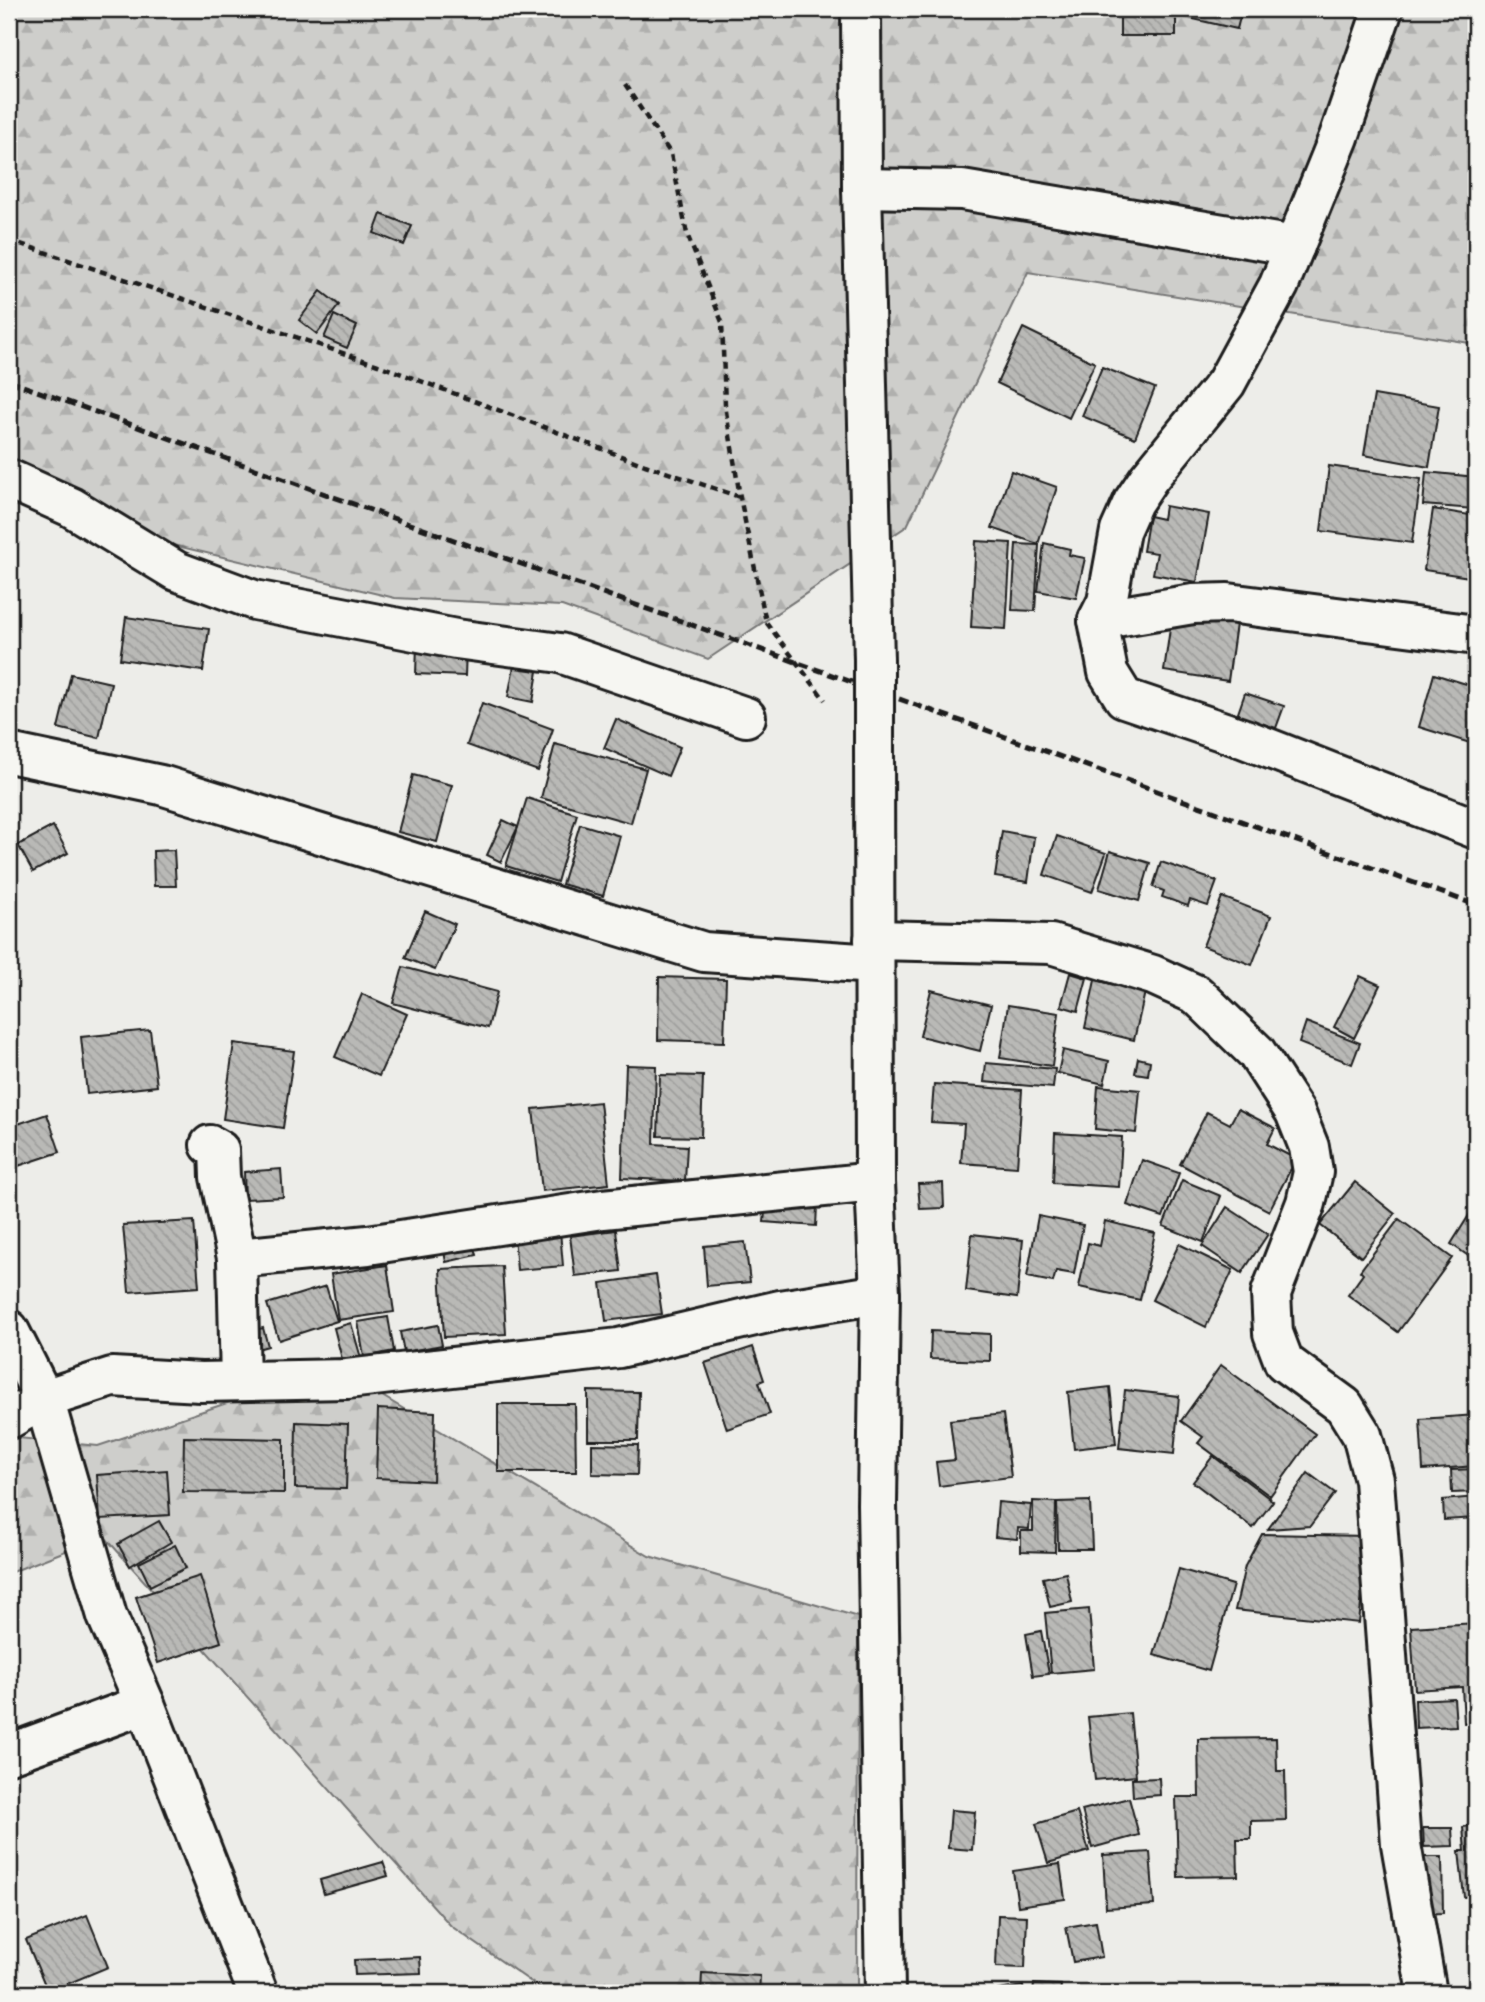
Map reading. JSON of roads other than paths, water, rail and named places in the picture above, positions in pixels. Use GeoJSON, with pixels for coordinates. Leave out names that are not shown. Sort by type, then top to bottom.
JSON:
{"type":"FeatureCollection","features":[{"type":"Feature","properties":{"kind":"street"},"geometry":{"type":"LineString","coordinates":[[861,9],[862,188],[874,660],[875,1182],[880,1294],[877,1504],[885,1993]]}},
{"type":"Feature","properties":{"kind":"street"},"geometry":{"type":"LineString","coordinates":[[1383,9],[1339,138],[1279,285],[1226,383],[1133,502],[1120,531],[1107,603],[1098,620],[1108,672],[1124,698],[1245,739],[1476,829]]}},
{"type":"Feature","properties":{"kind":"street"},"geometry":{"type":"LineString","coordinates":[[862,188],[962,190],[1295,246]]}},
{"type":"Feature","properties":{"kind":"street"},"geometry":{"type":"LineString","coordinates":[[9,478],[71,507],[176,571],[254,600],[456,639],[560,653],[746,718]]}},
{"type":"Feature","properties":{"kind":"street"},"geometry":{"type":"LineString","coordinates":[[1098,620],[1193,604],[1228,603],[1476,635]]}},
{"type":"Feature","properties":{"kind":"street"},"geometry":{"type":"LineString","coordinates":[[9,753],[161,785],[704,952],[874,952],[1034,941],[1153,975],[1197,995],[1256,1052],[1294,1112],[1310,1147],[1313,1172],[1306,1203],[1271,1293],[1273,1333],[1284,1362],[1344,1406],[1362,1435],[1374,1480],[1401,1844],[1427,1993]]}},
{"type":"Feature","properties":{"kind":"street"},"geometry":{"type":"LineString","coordinates":[[210,1145],[219,1150],[220,1177],[237,1258],[240,1381]]}},
{"type":"Feature","properties":{"kind":"street"},"geometry":{"type":"LineString","coordinates":[[237,1258],[368,1245],[603,1209],[875,1182]]}},
{"type":"Feature","properties":{"kind":"street"},"geometry":{"type":"LineString","coordinates":[[9,1419],[44,1399],[112,1377],[240,1381],[347,1378],[619,1348],[780,1310],[880,1294]]}},
{"type":"Feature","properties":{"kind":"street"},"geometry":{"type":"LineString","coordinates":[[9,1330],[44,1399],[107,1616],[145,1704],[258,1993]]}},
{"type":"Feature","properties":{"kind":"street"},"geometry":{"type":"LineString","coordinates":[[9,1754],[145,1704]]}},
{"type":"Feature","properties":{"kind":"railway"},"geometry":{"type":"LineString","coordinates":[[9,381],[1476,905]]}}]}
